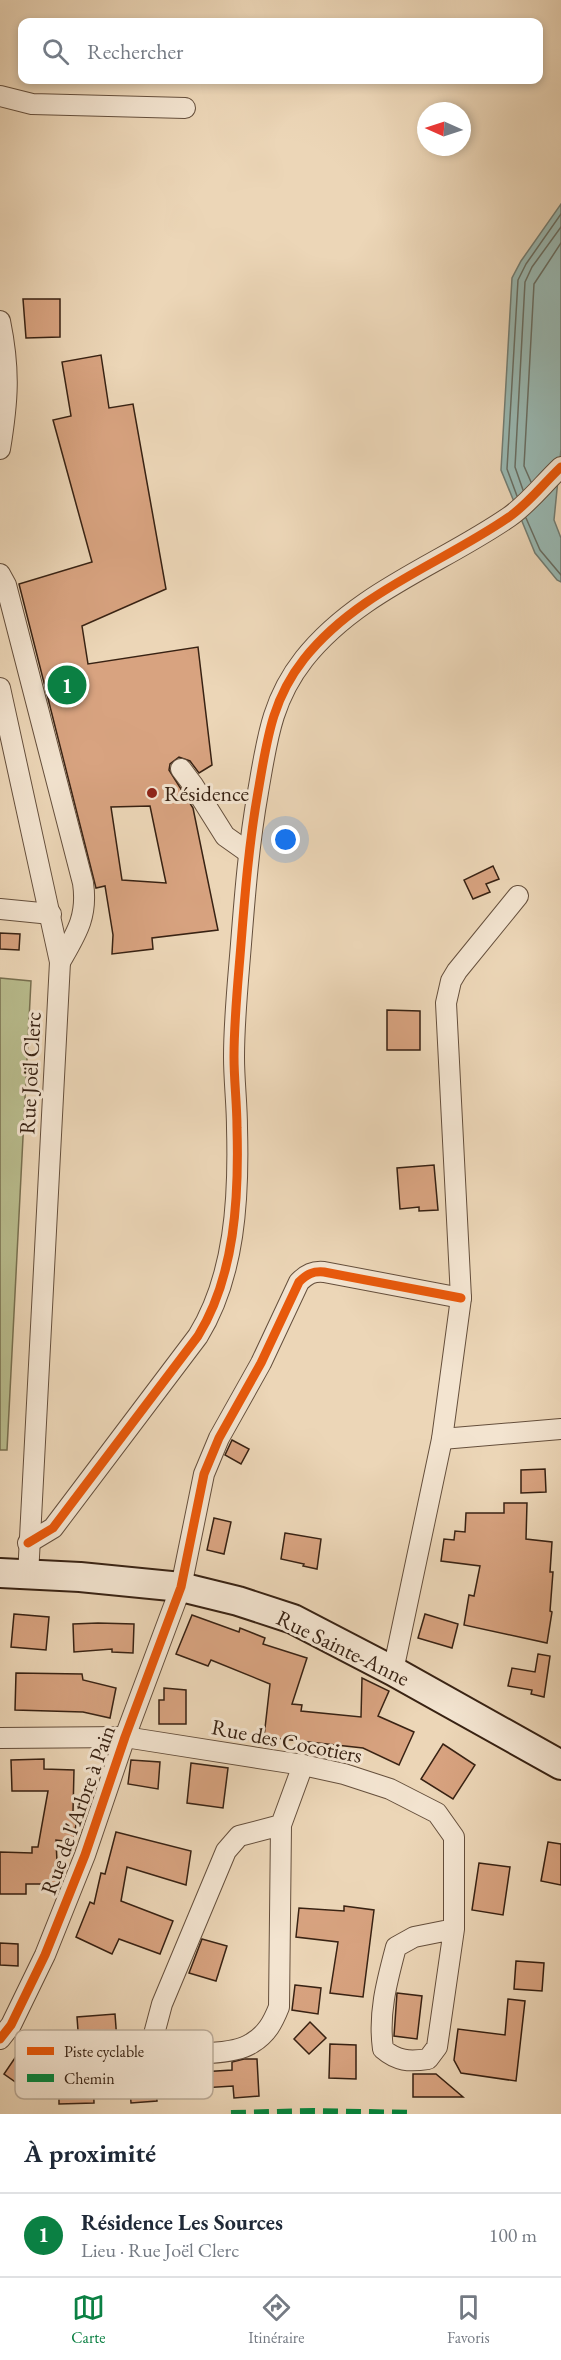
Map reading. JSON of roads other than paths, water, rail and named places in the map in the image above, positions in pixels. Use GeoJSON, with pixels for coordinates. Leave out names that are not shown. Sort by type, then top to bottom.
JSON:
{"type":"FeatureCollection","features":[{"type":"Feature","properties":{"kind":"main road","name":"Rue Sainte-Anne"},"geometry":{"type":"LineString","coordinates":[[0,1573],[28,1576],[80,1576],[181,1587],[238,1601],[293,1619],[393,1671],[561,1765]]}},
{"type":"Feature","properties":{"kind":"street"},"geometry":{"type":"LineString","coordinates":[[0,96],[32,104],[185,108]]}},
{"type":"Feature","properties":{"kind":"street"},"geometry":{"type":"LineString","coordinates":[[0,448],[8,389],[8,362],[1,327]]}},
{"type":"Feature","properties":{"kind":"street"},"geometry":{"type":"LineString","coordinates":[[28,1543],[53,1528],[198,1336],[212,1313],[229,1250],[237,1202],[234,1058],[249,853],[271,720],[283,691],[304,659],[327,634],[368,600],[511,516],[561,467]]}},
{"type":"Feature","properties":{"kind":"street"},"geometry":{"type":"LineString","coordinates":[[0,574],[6,585],[84,889],[81,926],[60,962]]}},
{"type":"Feature","properties":{"kind":"street","name":"Rue Joël Clerc"},"geometry":{"type":"LineString","coordinates":[[0,688],[3,722],[51,914],[60,962],[28,1576]]}},
{"type":"Feature","properties":{"kind":"street"},"geometry":{"type":"LineString","coordinates":[[181,769],[194,785],[225,836],[249,853]]}},
{"type":"Feature","properties":{"kind":"street"},"geometry":{"type":"LineString","coordinates":[[393,1671],[442,1439],[461,1298],[447,992],[457,971],[518,896]]}},
{"type":"Feature","properties":{"kind":"street"},"geometry":{"type":"LineString","coordinates":[[0,909],[51,914]]}},
{"type":"Feature","properties":{"kind":"street","name":"Rue de l'Arbre à Pain"},"geometry":{"type":"LineString","coordinates":[[0,2039],[11,2025],[45,1955],[85,1855],[125,1737],[181,1587],[204,1474],[210,1456],[261,1363],[299,1282],[306,1275],[315,1271],[461,1298]]}},
{"type":"Feature","properties":{"kind":"street"},"geometry":{"type":"LineString","coordinates":[[442,1439],[561,1429]]}},
{"type":"Feature","properties":{"kind":"street","name":"Rue des Cocotiers"},"geometry":{"type":"LineString","coordinates":[[0,1738],[125,1737],[303,1764],[390,1789],[437,1813],[454,1837],[454,1929],[437,2047],[428,2059],[411,2062],[394,2058],[383,2049],[380,2026],[385,1989],[396,1947],[414,1937],[454,1929]]}},
{"type":"Feature","properties":{"kind":"street"},"geometry":{"type":"LineString","coordinates":[[213,2052],[229,2052],[252,2044],[272,2026],[279,2007],[281,1825],[303,1764]]}},
{"type":"Feature","properties":{"kind":"street"},"geometry":{"type":"LineString","coordinates":[[155,2030],[162,2004],[226,1851],[238,1836],[281,1825]]}},
{"type":"Feature","properties":{"kind":"water"},"geometry":{"type":"Polygon","coordinates":[[[561,204],[561,449],[554,520],[561,538],[561,582],[535,553],[501,470],[512,278],[521,261],[561,204]]]}},
{"type":"Feature","properties":{"kind":"place","name":"Résidence Les Sources"},"geometry":{"type":"Point","coordinates":[67,685]}},
{"type":"Feature","properties":{"kind":"place","name":"Résidence"},"geometry":{"type":"Point","coordinates":[152,793]}}]}
